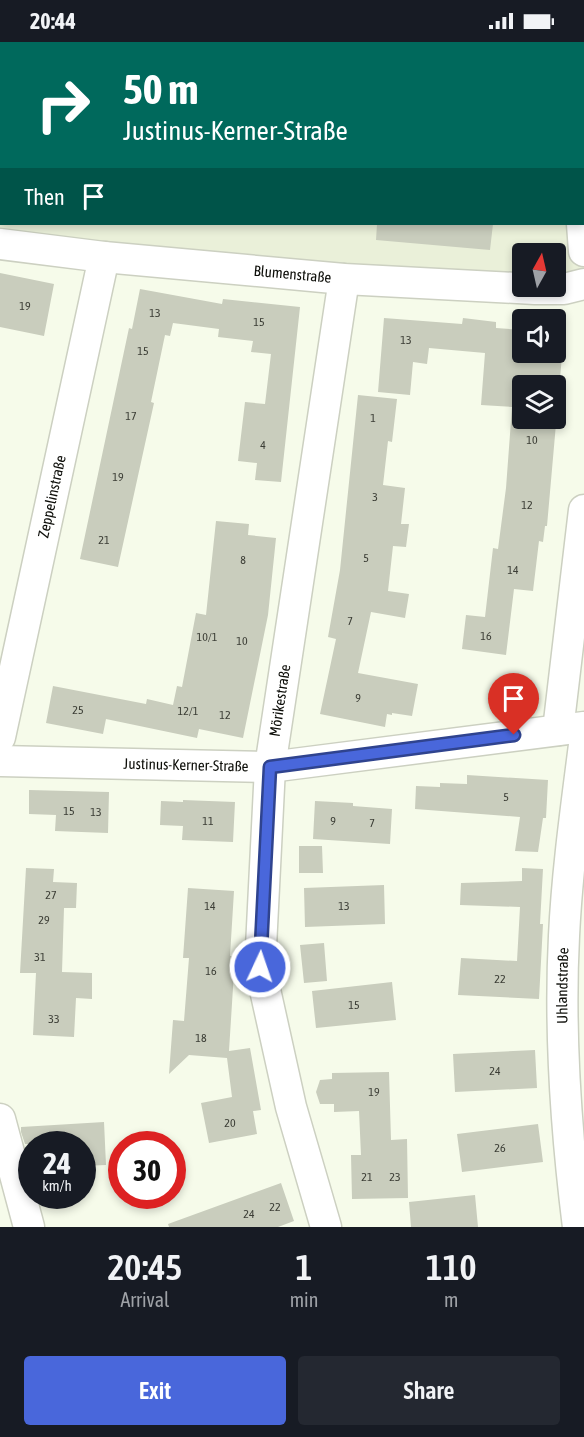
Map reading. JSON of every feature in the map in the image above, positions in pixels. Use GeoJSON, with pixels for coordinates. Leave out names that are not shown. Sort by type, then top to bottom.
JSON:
{"type":"FeatureCollection","features":[{"type":"Feature","properties":{"kind":"street"},"geometry":{"type":"LineString","coordinates":[[582,225],[584,251]]}},
{"type":"Feature","properties":{"kind":"street","name":"Blumenstraße"},"geometry":{"type":"LineString","coordinates":[[0,244],[104,257],[345,279],[535,289],[564,289],[584,284]]}},
{"type":"Feature","properties":{"kind":"street","name":"Zeppelinstraße"},"geometry":{"type":"LineString","coordinates":[[0,737],[104,257]]}},
{"type":"Feature","properties":{"kind":"street","name":"Mörikestraße"},"geometry":{"type":"LineString","coordinates":[[326,1227],[291,1107],[260,967],[270,767],[345,279]]}},
{"type":"Feature","properties":{"kind":"street"},"geometry":{"type":"LineString","coordinates":[[571,729],[584,510]]}},
{"type":"Feature","properties":{"kind":"street","name":"Justinus-Kerner-Straße"},"geometry":{"type":"LineString","coordinates":[[0,761],[270,767],[571,729]]}},
{"type":"Feature","properties":{"kind":"street","name":"Uhlandstraße"},"geometry":{"type":"LineString","coordinates":[[578,1227],[571,1172],[563,1029],[564,935],[584,745]]}},
{"type":"Feature","properties":{"kind":"street"},"geometry":{"type":"LineString","coordinates":[[0,1119],[29,1227]]}},
{"type":"Feature","properties":{"kind":"shaded area"},"geometry":{"type":"Polygon","coordinates":[[[0,225],[582,225],[584,284],[566,288],[566,243],[512,243],[512,288],[344,279],[104,257],[0,237],[0,225]]]}},
{"type":"Feature","properties":{"kind":"building"},"geometry":{"type":"Polygon","coordinates":[[[377,225],[493,225],[490,250],[376,240],[377,225]]]}},
{"type":"Feature","properties":{"kind":"building"},"geometry":{"type":"Polygon","coordinates":[[[0,273],[54,284],[44,336],[0,327],[0,273]]]}},
{"type":"Feature","properties":{"kind":"building"},"geometry":{"type":"Polygon","coordinates":[[[140,289],[222,304],[223,299],[300,307],[281,482],[255,480],[257,463],[238,461],[245,402],[265,404],[271,354],[251,352],[253,341],[218,337],[219,329],[173,323],[170,336],[165,335],[151,402],[154,403],[118,567],[80,559],[129,328],[132,329],[140,289]]]}},
{"type":"Feature","properties":{"kind":"building"},"geometry":{"type":"Polygon","coordinates":[[[384,318],[462,324],[463,318],[496,322],[496,328],[512,329],[512,363],[561,363],[560,375],[512,375],[512,407],[481,405],[485,353],[429,348],[427,364],[413,362],[410,395],[378,392],[384,318]]]}},
{"type":"Feature","properties":{"kind":"building"},"geometry":{"type":"Polygon","coordinates":[[[358,395],[397,399],[392,442],[388,441],[383,485],[405,488],[401,524],[409,524],[406,547],[393,546],[388,591],[409,594],[405,618],[371,612],[358,673],[418,684],[412,716],[387,714],[385,727],[320,714],[336,639],[328,637],[340,570],[358,395]]]}},
{"type":"Feature","properties":{"kind":"building"},"geometry":{"type":"Polygon","coordinates":[[[512,407],[512,429],[556,429],[547,526],[545,526],[543,542],[539,541],[533,591],[514,589],[506,655],[462,649],[466,615],[485,617],[493,548],[498,549],[506,488],[512,407]]]}},
{"type":"Feature","properties":{"kind":"building"},"geometry":{"type":"Polygon","coordinates":[[[216,521],[249,524],[248,535],[276,538],[268,615],[243,738],[199,729],[197,738],[106,719],[103,734],[46,723],[53,686],[146,704],[147,699],[173,705],[177,686],[182,687],[196,613],[206,615],[216,521]]]}},
{"type":"Feature","properties":{"kind":"building"},"geometry":{"type":"Polygon","coordinates":[[[467,775],[548,780],[546,818],[543,818],[538,852],[515,851],[520,817],[415,809],[416,786],[440,787],[440,783],[467,784],[467,775]]]}},
{"type":"Feature","properties":{"kind":"building"},"geometry":{"type":"Polygon","coordinates":[[[29,790],[109,792],[108,833],[55,831],[56,815],[29,814],[29,790]]]}},
{"type":"Feature","properties":{"kind":"building"},"geometry":{"type":"Polygon","coordinates":[[[183,800],[235,802],[233,842],[182,840],[183,826],[160,825],[161,801],[183,802],[183,800]]]}},
{"type":"Feature","properties":{"kind":"building"},"geometry":{"type":"Polygon","coordinates":[[[315,801],[353,803],[353,806],[392,809],[390,844],[313,839],[315,801]]]}},
{"type":"Feature","properties":{"kind":"building"},"geometry":{"type":"Polygon","coordinates":[[[299,846],[322,846],[323,873],[299,873],[299,846]]]}},
{"type":"Feature","properties":{"kind":"building"},"geometry":{"type":"Polygon","coordinates":[[[26,868],[54,869],[53,882],[77,883],[76,908],[64,908],[62,972],[92,973],[92,999],[76,998],[74,1037],[33,1035],[36,973],[20,973],[26,868]]]}},
{"type":"Feature","properties":{"kind":"building"},"geometry":{"type":"Polygon","coordinates":[[[522,868],[543,869],[539,999],[458,995],[461,958],[517,961],[520,907],[460,905],[461,883],[522,881],[522,868]]]}},
{"type":"Feature","properties":{"kind":"building"},"geometry":{"type":"Polygon","coordinates":[[[384,885],[385,924],[305,927],[304,888],[384,885]]]}},
{"type":"Feature","properties":{"kind":"building"},"geometry":{"type":"Polygon","coordinates":[[[188,888],[234,891],[230,956],[235,956],[229,1051],[250,1048],[261,1110],[253,1111],[257,1134],[209,1143],[201,1103],[232,1097],[227,1058],[189,1055],[169,1074],[173,1020],[184,1021],[189,958],[183,958],[188,888]]]}},
{"type":"Feature","properties":{"kind":"building"},"geometry":{"type":"Polygon","coordinates":[[[324,943],[327,981],[304,983],[300,945],[324,943]]]}},
{"type":"Feature","properties":{"kind":"building"},"geometry":{"type":"Polygon","coordinates":[[[392,982],[396,1020],[316,1028],[312,991],[392,982]]]}},
{"type":"Feature","properties":{"kind":"building"},"geometry":{"type":"Polygon","coordinates":[[[535,1050],[537,1088],[455,1092],[453,1054],[535,1050]]]}},
{"type":"Feature","properties":{"kind":"building"},"geometry":{"type":"Polygon","coordinates":[[[389,1072],[391,1140],[407,1139],[408,1198],[352,1199],[351,1155],[361,1155],[359,1111],[334,1112],[334,1104],[320,1104],[316,1092],[320,1080],[332,1079],[332,1073],[389,1072]]]}},
{"type":"Feature","properties":{"kind":"building"},"geometry":{"type":"Polygon","coordinates":[[[104,1122],[106,1165],[96,1165],[96,1131],[21,1131],[21,1127],[104,1122]]]}},
{"type":"Feature","properties":{"kind":"building"},"geometry":{"type":"Polygon","coordinates":[[[538,1124],[543,1162],[462,1172],[457,1134],[538,1124]]]}},
{"type":"Feature","properties":{"kind":"building"},"geometry":{"type":"Polygon","coordinates":[[[281,1183],[294,1221],[278,1227],[169,1227],[168,1224],[281,1183]]]}},
{"type":"Feature","properties":{"kind":"building"},"geometry":{"type":"Polygon","coordinates":[[[475,1195],[478,1227],[411,1227],[409,1202],[475,1195]]]}},
{"type":"Feature","properties":{"kind":"route"},"geometry":{"type":"LineString","coordinates":[[260,967],[270,767],[514,735]]}}]}
